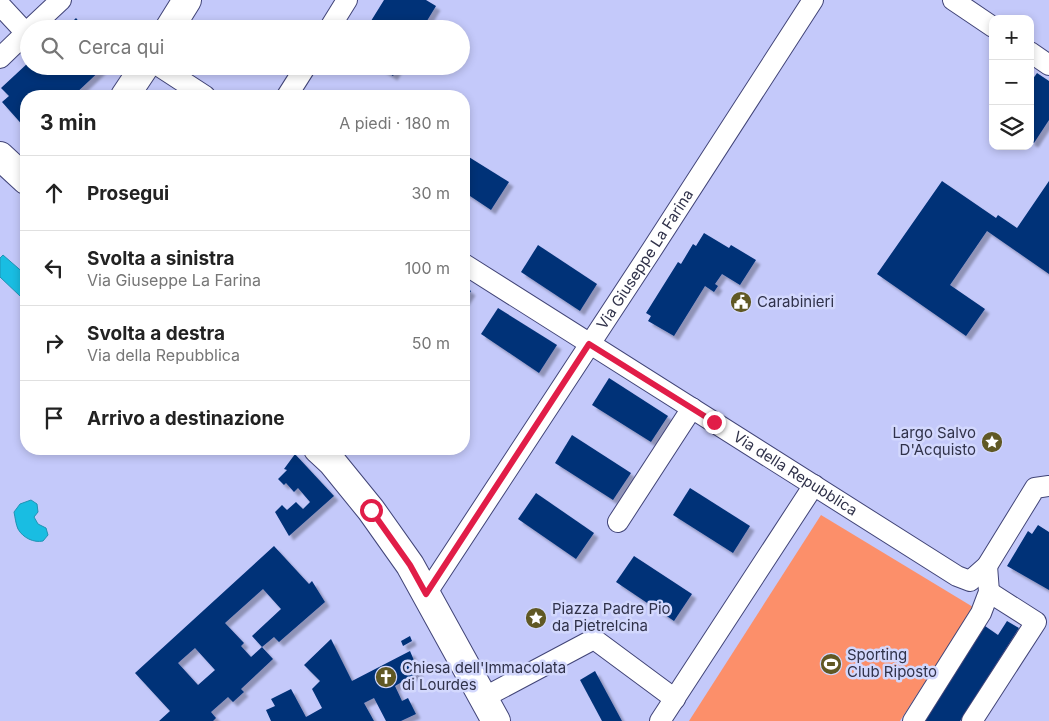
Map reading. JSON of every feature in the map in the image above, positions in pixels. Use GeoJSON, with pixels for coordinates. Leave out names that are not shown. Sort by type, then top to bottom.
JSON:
{"type":"FeatureCollection","features":[{"type":"Feature","properties":{"kind":"street"},"geometry":{"type":"LineString","coordinates":[[40,20],[61,0]]}},
{"type":"Feature","properties":{"kind":"street"},"geometry":{"type":"LineString","coordinates":[[175,20],[188,0]]}},
{"type":"Feature","properties":{"kind":"street"},"geometry":{"type":"LineString","coordinates":[[335,20],[347,0]]}},
{"type":"Feature","properties":{"kind":"street","name":"Via Giuseppe La Farina"},"geometry":{"type":"LineString","coordinates":[[426,594],[813,0]]}},
{"type":"Feature","properties":{"kind":"street"},"geometry":{"type":"LineString","coordinates":[[953,0],[989,24]]}},
{"type":"Feature","properties":{"kind":"street"},"geometry":{"type":"LineString","coordinates":[[0,6],[20,24]]}},
{"type":"Feature","properties":{"kind":"street"},"geometry":{"type":"LineString","coordinates":[[0,58],[20,39]]}},
{"type":"Feature","properties":{"kind":"street"},"geometry":{"type":"LineString","coordinates":[[1034,55],[1049,65]]}},
{"type":"Feature","properties":{"kind":"street"},"geometry":{"type":"LineString","coordinates":[[130,90],[139,75]]}},
{"type":"Feature","properties":{"kind":"street"},"geometry":{"type":"LineString","coordinates":[[173,75],[196,90]]}},
{"type":"Feature","properties":{"kind":"street"},"geometry":{"type":"LineString","coordinates":[[291,90],[300,75]]}},
{"type":"Feature","properties":{"kind":"street"},"geometry":{"type":"LineString","coordinates":[[0,156],[20,174]]}},
{"type":"Feature","properties":{"kind":"street","name":"Via della Repubblica"},"geometry":{"type":"LineString","coordinates":[[470,268],[957,576],[970,580],[987,566],[1035,488],[1049,486]]}},
{"type":"Feature","properties":{"kind":"street"},"geometry":{"type":"LineString","coordinates":[[618,522],[692,408]]}},
{"type":"Feature","properties":{"kind":"street"},"geometry":{"type":"LineString","coordinates":[[324,455],[371,510],[410,565],[490,710],[594,639],[675,699]]}},
{"type":"Feature","properties":{"kind":"street"},"geometry":{"type":"LineString","coordinates":[[660,721],[814,485]]}},
{"type":"Feature","properties":{"kind":"street"},"geometry":{"type":"LineString","coordinates":[[913,721],[981,613],[989,592],[987,566]]}},
{"type":"Feature","properties":{"kind":"street"},"geometry":{"type":"LineString","coordinates":[[972,721],[1036,622],[989,592]]}},
{"type":"Feature","properties":{"kind":"shaded area","name":"Sporting Club Riposto"},"geometry":{"type":"Polygon","coordinates":[[[821,515],[973,607],[900,721],[689,721],[821,515]]]}},
{"type":"Feature","properties":{"kind":"water"},"geometry":{"type":"Polygon","coordinates":[[[3,255],[20,270],[20,296],[0,277],[0,258],[3,255]]]}},
{"type":"Feature","properties":{"kind":"water"},"geometry":{"type":"Polygon","coordinates":[[[31,500],[37,504],[38,512],[34,517],[38,524],[46,528],[48,535],[43,541],[29,539],[18,529],[14,512],[20,504],[31,500]]]}},
{"type":"Feature","properties":{"kind":"building"},"geometry":{"type":"Polygon","coordinates":[[[384,0],[426,0],[436,6],[427,20],[372,20],[384,0]]]}},
{"type":"Feature","properties":{"kind":"building"},"geometry":{"type":"Polygon","coordinates":[[[20,70],[20,75],[95,75],[79,90],[20,90],[20,122],[2,102],[9,96],[1,88],[20,70]]]}},
{"type":"Feature","properties":{"kind":"building"},"geometry":{"type":"Polygon","coordinates":[[[1037,73],[1049,81],[1049,120],[1034,143],[1034,105],[1034,77],[1037,73]]]}},
{"type":"Feature","properties":{"kind":"building"},"geometry":{"type":"Polygon","coordinates":[[[470,158],[509,182],[491,210],[470,196],[470,158]]]}},
{"type":"Feature","properties":{"kind":"building"},"geometry":{"type":"Polygon","coordinates":[[[942,181],[996,218],[998,215],[1017,228],[1049,181],[1049,274],[987,231],[950,285],[985,309],[966,336],[877,274],[942,181]]]}},
{"type":"Feature","properties":{"kind":"building"},"geometry":{"type":"Polygon","coordinates":[[[704,233],[729,248],[731,245],[756,260],[740,285],[722,274],[715,284],[718,286],[714,292],[705,286],[674,336],[648,321],[651,316],[646,313],[678,262],[681,264],[693,244],[696,246],[704,233]]]}},
{"type":"Feature","properties":{"kind":"building"},"geometry":{"type":"Polygon","coordinates":[[[538,245],[597,284],[580,311],[521,272],[538,245]]]}},
{"type":"Feature","properties":{"kind":"building"},"geometry":{"type":"Polygon","coordinates":[[[498,308],[557,345],[539,373],[481,334],[498,308]]]}},
{"type":"Feature","properties":{"kind":"building"},"geometry":{"type":"Polygon","coordinates":[[[609,378],[668,416],[651,442],[592,405],[609,378]]]}},
{"type":"Feature","properties":{"kind":"building"},"geometry":{"type":"Polygon","coordinates":[[[572,435],[631,473],[613,500],[555,463],[572,435]]]}},
{"type":"Feature","properties":{"kind":"building"},"geometry":{"type":"Polygon","coordinates":[[[296,455],[334,496],[289,536],[275,512],[282,505],[287,510],[296,502],[303,509],[310,502],[298,488],[294,492],[286,483],[284,485],[278,479],[287,470],[284,469],[296,455]]]}},
{"type":"Feature","properties":{"kind":"building"},"geometry":{"type":"Polygon","coordinates":[[[690,488],[750,526],[733,553],[673,515],[690,488]]]}},
{"type":"Feature","properties":{"kind":"building"},"geometry":{"type":"Polygon","coordinates":[[[536,493],[594,533],[576,559],[518,519],[536,493]]]}},
{"type":"Feature","properties":{"kind":"building"},"geometry":{"type":"Polygon","coordinates":[[[1038,525],[1049,532],[1049,590],[1007,566],[1028,531],[1032,534],[1038,525]]]}},
{"type":"Feature","properties":{"kind":"building"},"geometry":{"type":"Polygon","coordinates":[[[274,546],[309,584],[312,581],[325,602],[279,642],[274,637],[262,647],[273,659],[241,689],[244,692],[233,702],[228,697],[211,712],[216,718],[213,721],[159,721],[170,711],[135,673],[274,546]],[[263,589],[225,623],[244,643],[241,646],[251,657],[262,647],[252,636],[281,609],[263,589]],[[195,648],[178,663],[198,685],[215,670],[195,648]]]}},
{"type":"Feature","properties":{"kind":"building"},"geometry":{"type":"Polygon","coordinates":[[[634,556],[692,594],[674,621],[616,582],[634,556]]]}},
{"type":"Feature","properties":{"kind":"building"},"geometry":{"type":"Polygon","coordinates":[[[1007,621],[1019,628],[960,721],[925,721],[985,626],[998,635],[1007,621]]]}},
{"type":"Feature","properties":{"kind":"building"},"geometry":{"type":"Polygon","coordinates":[[[410,636],[412,641],[403,646],[401,641],[410,636]]]}},
{"type":"Feature","properties":{"kind":"building"},"geometry":{"type":"Polygon","coordinates":[[[331,639],[352,681],[410,651],[419,672],[395,686],[402,701],[408,698],[416,714],[401,721],[386,721],[374,698],[364,703],[374,721],[271,721],[266,710],[275,706],[271,699],[291,689],[306,717],[322,708],[312,689],[320,681],[304,665],[331,639]]]}},
{"type":"Feature","properties":{"kind":"building"},"geometry":{"type":"Polygon","coordinates":[[[595,671],[622,721],[602,721],[580,680],[595,671]]]}},
{"type":"Feature","properties":{"kind":"place","name":"Carabinieri"},"geometry":{"type":"Point","coordinates":[741,302]}},
{"type":"Feature","properties":{"kind":"place","name":"Largo Salvo D'Acquisto"},"geometry":{"type":"Point","coordinates":[992,442]}},
{"type":"Feature","properties":{"kind":"place","name":"Piazza Padre Pio da Pietrelcina"},"geometry":{"type":"Point","coordinates":[536,618]}},
{"type":"Feature","properties":{"kind":"place","name":"Sporting Club Riposto"},"geometry":{"type":"Point","coordinates":[831,664]}},
{"type":"Feature","properties":{"kind":"place","name":"Chiesa dell'Immacolata di Lourdes"},"geometry":{"type":"Point","coordinates":[386,677]}},
{"type":"Feature","properties":{"kind":"route"},"geometry":{"type":"LineString","coordinates":[[371,510],[410,565],[426,594],[589,344],[714,422]]}}]}
